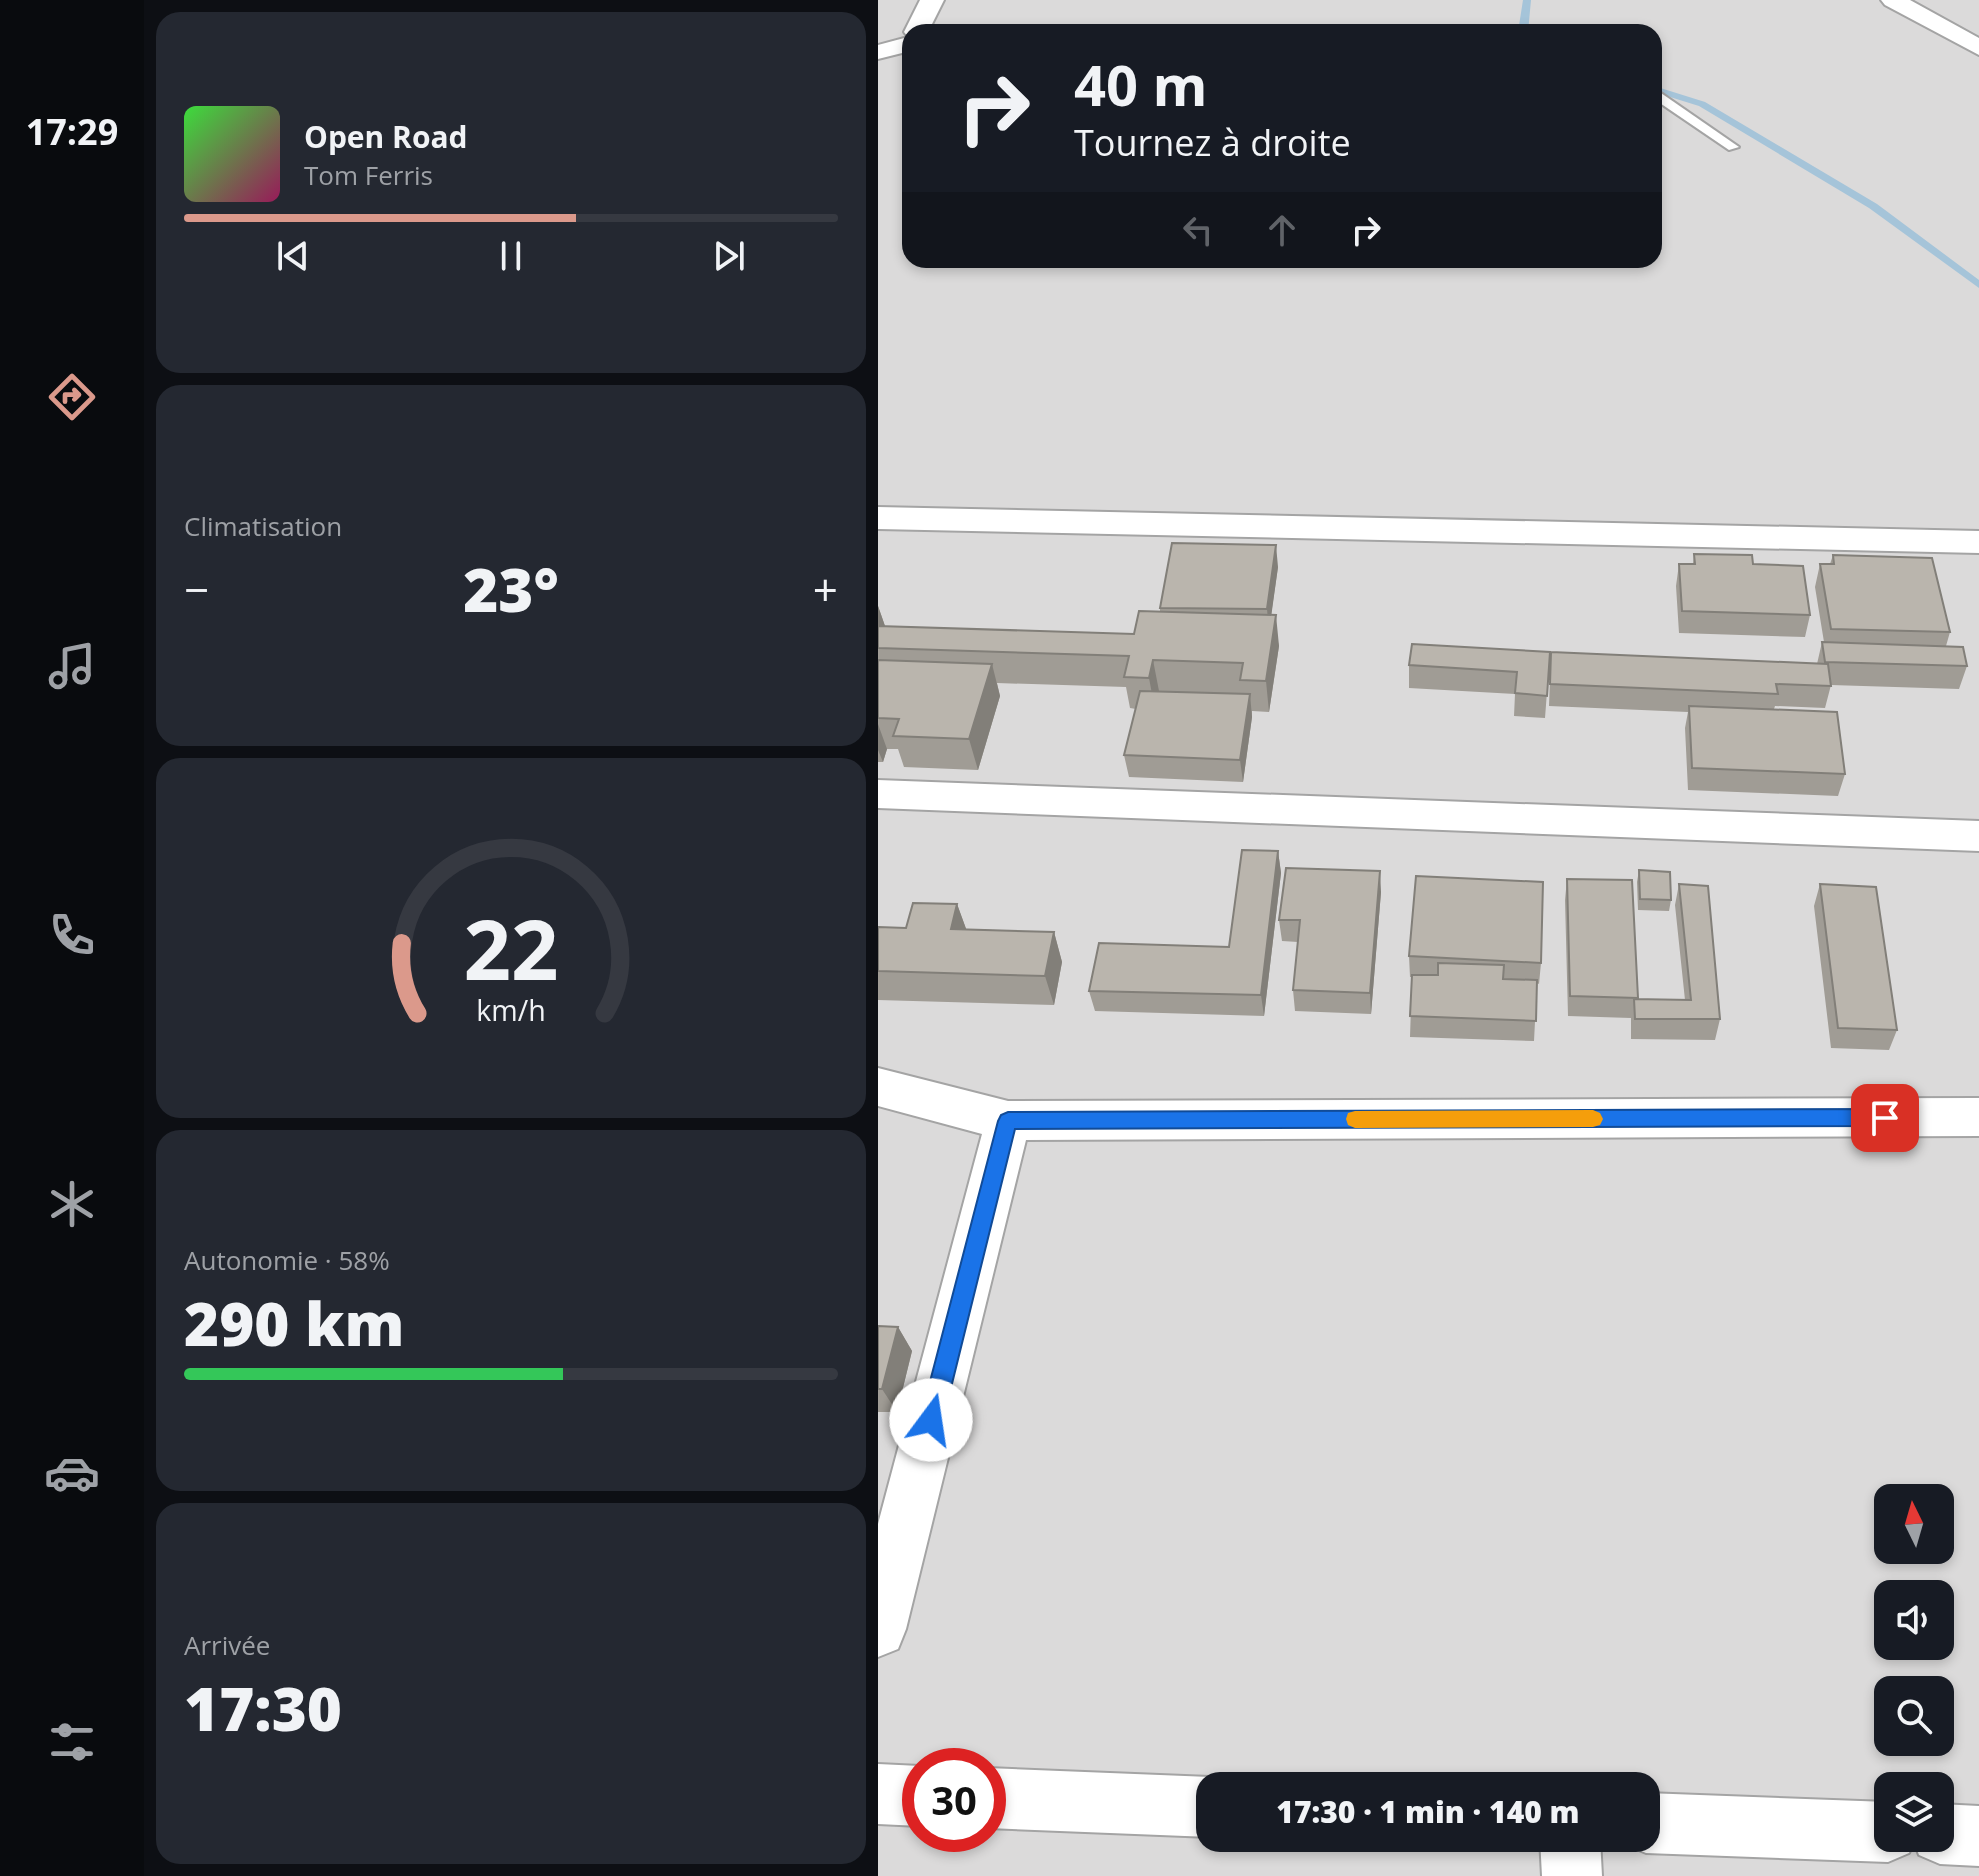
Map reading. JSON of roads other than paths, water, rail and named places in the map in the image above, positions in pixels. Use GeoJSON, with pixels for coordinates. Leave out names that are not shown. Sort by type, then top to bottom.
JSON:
{"type":"FeatureCollection","features":[{"type":"Feature","properties":{"kind":"street"},"geometry":{"type":"LineString","coordinates":[[920,24],[932,0]]}},
{"type":"Feature","properties":{"kind":"street"},"geometry":{"type":"LineString","coordinates":[[1893,0],[1979,48]]}},
{"type":"Feature","properties":{"kind":"street"},"geometry":{"type":"LineString","coordinates":[[878,52],[902,46]]}},
{"type":"Feature","properties":{"kind":"street"},"geometry":{"type":"LineString","coordinates":[[878,518],[1979,542]]}},
{"type":"Feature","properties":{"kind":"street"},"geometry":{"type":"LineString","coordinates":[[878,794],[1979,836]]}},
{"type":"Feature","properties":{"kind":"street"},"geometry":{"type":"LineString","coordinates":[[878,1087],[1008,1121],[1979,1117]]}},
{"type":"Feature","properties":{"kind":"street"},"geometry":{"type":"LineString","coordinates":[[878,1629],[1008,1121]]}},
{"type":"Feature","properties":{"kind":"street"},"geometry":{"type":"LineString","coordinates":[[878,1794],[902,1795]]}},
{"type":"Feature","properties":{"kind":"street"},"geometry":{"type":"LineString","coordinates":[[1006,1799],[1196,1806]]}},
{"type":"Feature","properties":{"kind":"street"},"geometry":{"type":"LineString","coordinates":[[1660,1824],[1874,1831]]}},
{"type":"Feature","properties":{"kind":"street"},"geometry":{"type":"LineString","coordinates":[[1954,1835],[1979,1836]]}},
{"type":"Feature","properties":{"kind":"street"},"geometry":{"type":"LineString","coordinates":[[1571,1852],[1572,1876]]}},
{"type":"Feature","properties":{"kind":"lane"},"geometry":{"type":"LineString","coordinates":[[1662,99],[1733,147]]}},
{"type":"Feature","properties":{"kind":"waterway"},"geometry":{"type":"LineString","coordinates":[[1524,24],[1527,0]]}},
{"type":"Feature","properties":{"kind":"waterway"},"geometry":{"type":"LineString","coordinates":[[1662,92],[1702,104],[1873,206],[1979,285]]}}]}
